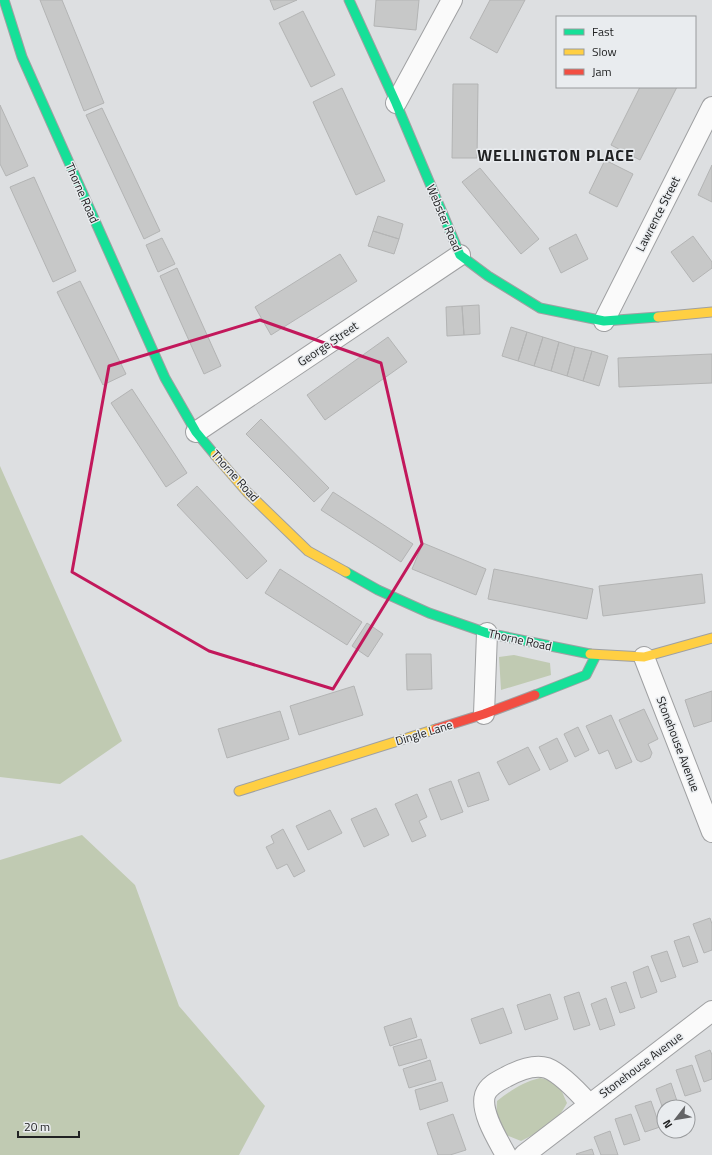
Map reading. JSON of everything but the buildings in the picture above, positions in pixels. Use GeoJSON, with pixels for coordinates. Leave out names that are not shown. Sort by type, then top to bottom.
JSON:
{"type":"FeatureCollection","features":[{"type":"Feature","properties":{"kind":"street","name":"Thorne Road"},"geometry":{"type":"LineString","coordinates":[[4,0],[22,57],[165,378],[196,432],[247,492],[308,551],[378,590],[421,609],[487,633],[596,655],[644,657],[712,638]]}},
{"type":"Feature","properties":{"kind":"street","name":"Webster Road"},"geometry":{"type":"LineString","coordinates":[[350,0],[396,103],[460,255],[488,276],[540,308],[604,321],[712,312]]}},
{"type":"Feature","properties":{"kind":"street"},"geometry":{"type":"LineString","coordinates":[[396,103],[452,0]]}},
{"type":"Feature","properties":{"kind":"street","name":"Lawrence Street"},"geometry":{"type":"LineString","coordinates":[[604,321],[712,107]]}},
{"type":"Feature","properties":{"kind":"street","name":"George Street"},"geometry":{"type":"LineString","coordinates":[[196,432],[460,255]]}},
{"type":"Feature","properties":{"kind":"street"},"geometry":{"type":"LineString","coordinates":[[484,714],[487,633]]}},
{"type":"Feature","properties":{"kind":"street","name":"Dingle Lane"},"geometry":{"type":"LineString","coordinates":[[239,791],[484,714],[586,675],[596,655]]}},
{"type":"Feature","properties":{"kind":"street","name":"Stonehouse Avenue"},"geometry":{"type":"LineString","coordinates":[[644,657],[712,832]]}},
{"type":"Feature","properties":{"kind":"street","name":"Stonehouse Avenue"},"geometry":{"type":"LineString","coordinates":[[524,1155],[712,1011]]}},
{"type":"Feature","properties":{"kind":"street","name":"Stonehouse Avenue"},"geometry":{"type":"LineString","coordinates":[[506,1155],[491,1128],[486,1111],[485,1095],[490,1087],[498,1081],[523,1070],[537,1067],[548,1068],[576,1089],[589,1104]]}},
{"type":"Feature","properties":{"kind":"highlighted area"},"geometry":{"type":"Polygon","coordinates":[[[260,320],[381,363],[422,544],[333,689],[209,651],[72,572],[109,366],[260,320]]]}},
{"type":"Feature","properties":{"kind":"green space"},"geometry":{"type":"Polygon","coordinates":[[[0,466],[122,741],[60,784],[0,777],[0,466]]]}},
{"type":"Feature","properties":{"kind":"green space"},"geometry":{"type":"Polygon","coordinates":[[[514,655],[550,663],[551,675],[501,690],[499,657],[514,655]]]}},
{"type":"Feature","properties":{"kind":"green space"},"geometry":{"type":"Polygon","coordinates":[[[82,835],[135,885],[179,1006],[265,1106],[239,1155],[0,1155],[0,860],[82,835]]]}},
{"type":"Feature","properties":{"kind":"green space"},"geometry":{"type":"Polygon","coordinates":[[[540,1078],[552,1081],[558,1085],[567,1103],[563,1110],[547,1126],[521,1141],[506,1135],[496,1119],[497,1101],[517,1087],[540,1078]]]}},
{"type":"Feature","properties":{"kind":"traffic: fast"},"geometry":{"type":"LineString","coordinates":[[4,0],[22,57],[165,378],[196,432],[215,455]]}},
{"type":"Feature","properties":{"kind":"traffic: fast"},"geometry":{"type":"LineString","coordinates":[[349,0],[396,103],[460,255],[488,276],[540,308],[604,321],[658,317]]}},
{"type":"Feature","properties":{"kind":"traffic: fast"},"geometry":{"type":"LineString","coordinates":[[346,572],[378,590],[429,613],[487,633],[590,654]]}},
{"type":"Feature","properties":{"kind":"traffic: fast"},"geometry":{"type":"LineString","coordinates":[[535,695],[586,675],[596,655]]}},
{"type":"Feature","properties":{"kind":"traffic: slow"},"geometry":{"type":"LineString","coordinates":[[658,317],[712,312]]}},
{"type":"Feature","properties":{"kind":"traffic: slow"},"geometry":{"type":"LineString","coordinates":[[215,455],[247,492],[308,551],[346,572]]}},
{"type":"Feature","properties":{"kind":"traffic: slow"},"geometry":{"type":"LineString","coordinates":[[590,654],[644,657],[712,638]]}},
{"type":"Feature","properties":{"kind":"traffic: slow"},"geometry":{"type":"LineString","coordinates":[[239,791],[436,729]]}},
{"type":"Feature","properties":{"kind":"traffic: jam"},"geometry":{"type":"LineString","coordinates":[[436,729],[484,714],[535,695]]}},
{"type":"Feature","properties":{"kind":"district","name":"WELLINGTON PLACE"},"geometry":{"type":"Point","coordinates":[556,155]}}]}
